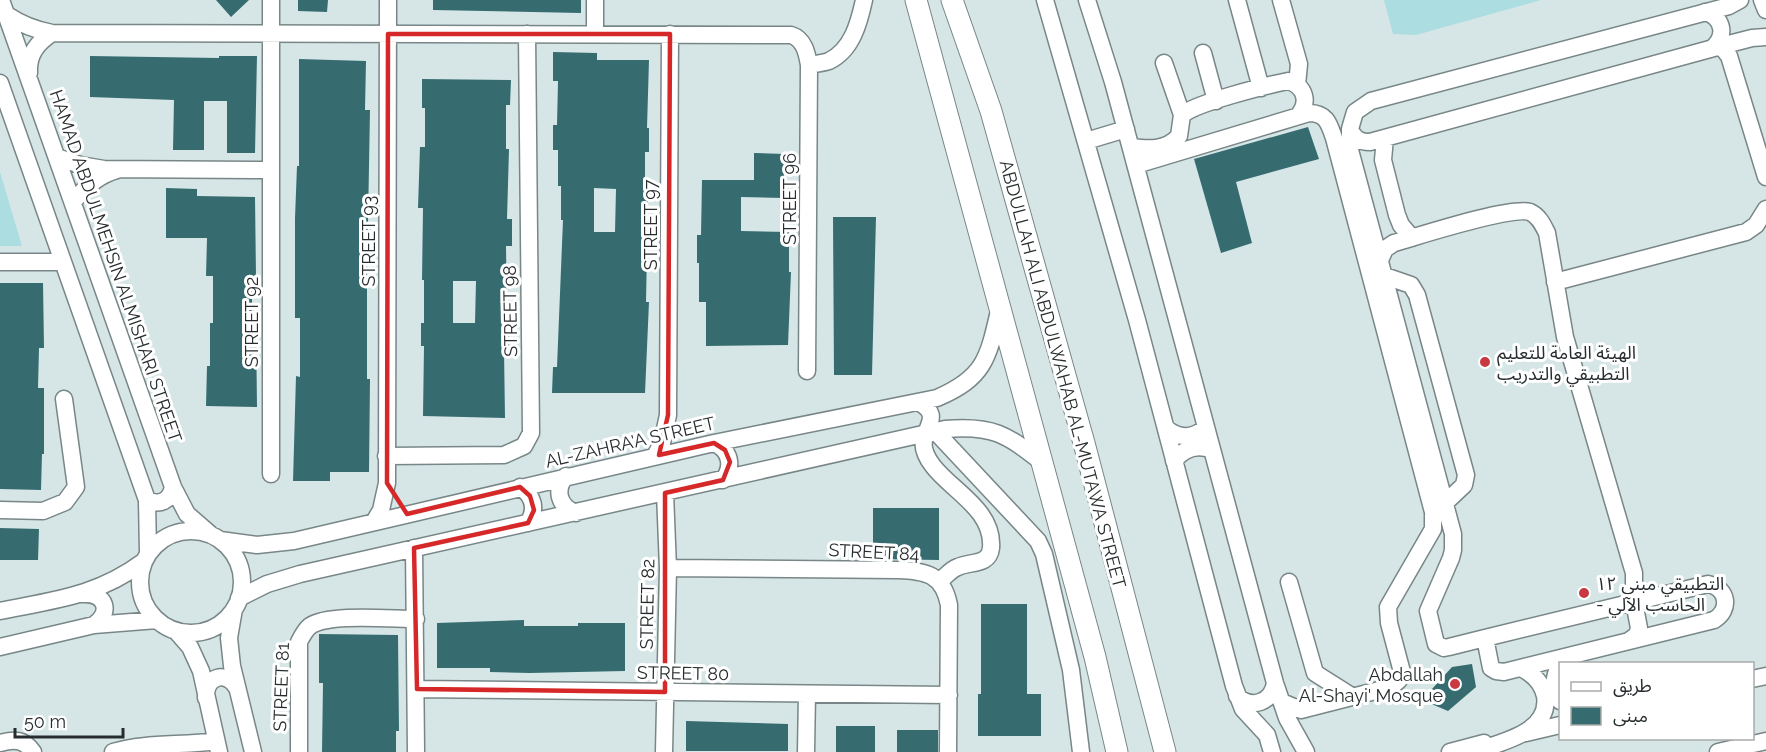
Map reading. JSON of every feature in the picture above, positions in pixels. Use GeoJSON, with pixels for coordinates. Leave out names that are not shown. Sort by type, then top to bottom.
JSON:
{"type":"FeatureCollection","features":[{"type":"Feature","properties":{"kind":"main road"},"geometry":{"type":"LineString","coordinates":[[916,0],[1095,657],[1117,752]]}},
{"type":"Feature","properties":{"kind":"main road","name":"ABDULLAH ALI ABDULWAHAB AL-MUTAWA STREET"},"geometry":{"type":"LineString","coordinates":[[952,0],[991,111],[1084,443],[1165,752]]}},
{"type":"Feature","properties":{"kind":"main road"},"geometry":{"type":"LineString","coordinates":[[965,0],[991,111]]}},
{"type":"Feature","properties":{"kind":"street","name":"STREET 92"},"geometry":{"type":"LineString","coordinates":[[270,0],[271,474]]}},
{"type":"Feature","properties":{"kind":"street","name":"STREET 93"},"geometry":{"type":"LineString","coordinates":[[374,522],[381,510],[387,483],[388,0]]}},
{"type":"Feature","properties":{"kind":"street"},"geometry":{"type":"LineString","coordinates":[[595,0],[595,34]]}},
{"type":"Feature","properties":{"kind":"street"},"geometry":{"type":"LineString","coordinates":[[809,65],[829,61],[845,49],[858,26],[864,0]]}},
{"type":"Feature","properties":{"kind":"street"},"geometry":{"type":"LineString","coordinates":[[1045,0],[1166,428],[1237,696],[1243,709],[1267,735],[1272,752]]}},
{"type":"Feature","properties":{"kind":"street"},"geometry":{"type":"LineString","coordinates":[[1087,0],[1136,165],[1275,683],[1287,718],[1306,752]]}},
{"type":"Feature","properties":{"kind":"street"},"geometry":{"type":"LineString","coordinates":[[1237,0],[1261,88]]}},
{"type":"Feature","properties":{"kind":"street"},"geometry":{"type":"LineString","coordinates":[[1281,0],[1299,64],[1297,85]]}},
{"type":"Feature","properties":{"kind":"street"},"geometry":{"type":"LineString","coordinates":[[1485,638],[1490,664],[1494,670],[1504,672],[1564,661],[1630,640],[1714,620],[1722,613],[1726,602],[1719,588],[1708,584],[1485,638],[1444,648],[1434,640],[1428,615],[1430,604],[1451,558],[1454,541],[1446,502],[1350,150],[1350,129],[1355,112],[1371,101],[1729,6],[1740,0]]}},
{"type":"Feature","properties":{"kind":"street"},"geometry":{"type":"LineString","coordinates":[[1762,0],[1766,10]]}},
{"type":"Feature","properties":{"kind":"street"},"geometry":{"type":"LineString","coordinates":[[4,8],[20,24],[34,30],[52,33],[670,34]]}},
{"type":"Feature","properties":{"kind":"street","name":"HAMAD ABDULMEHSIN ALMISHARI STREET"},"geometry":{"type":"LineString","coordinates":[[4,8],[173,487],[187,514],[215,537]]}},
{"type":"Feature","properties":{"kind":"street"},"geometry":{"type":"LineString","coordinates":[[1705,12],[1716,17],[1722,28],[1716,47]]}},
{"type":"Feature","properties":{"kind":"street"},"geometry":{"type":"LineString","coordinates":[[30,78],[29,64],[33,51],[41,40],[52,33]]}},
{"type":"Feature","properties":{"kind":"street","name":"STREET 98"},"geometry":{"type":"LineString","coordinates":[[386,456],[504,455],[524,446],[531,433],[527,34]]}},
{"type":"Feature","properties":{"kind":"street","name":"STREET 96"},"geometry":{"type":"LineString","coordinates":[[670,34],[791,35],[797,37],[803,44],[809,65],[807,371]]}},
{"type":"Feature","properties":{"kind":"street","name":"STREET 97"},"geometry":{"type":"LineString","coordinates":[[655,456],[662,443],[668,416],[670,34]]}},
{"type":"Feature","properties":{"kind":"street"},"geometry":{"type":"LineString","coordinates":[[1350,129],[1360,141],[1370,142],[1716,47],[1766,37]]}},
{"type":"Feature","properties":{"kind":"street"},"geometry":{"type":"LineString","coordinates":[[1716,47],[1729,56],[1766,177]]}},
{"type":"Feature","properties":{"kind":"street"},"geometry":{"type":"LineString","coordinates":[[1203,53],[1216,101]]}},
{"type":"Feature","properties":{"kind":"street"},"geometry":{"type":"LineString","coordinates":[[1131,147],[1152,149],[1167,146],[1179,136],[1182,115],[1164,63]]}},
{"type":"Feature","properties":{"kind":"street"},"geometry":{"type":"LineString","coordinates":[[1182,115],[1188,110],[1216,101],[1288,81],[1297,85],[1303,93],[1305,102],[1298,116]]}},
{"type":"Feature","properties":{"kind":"street"},"geometry":{"type":"LineString","coordinates":[[0,83],[6,118],[63,262],[147,500],[149,524],[146,557],[122,578],[84,594]]}},
{"type":"Feature","properties":{"kind":"street"},"geometry":{"type":"LineString","coordinates":[[1136,165],[1309,112],[1318,113],[1328,121],[1330,127],[1433,512],[1433,530],[1388,607],[1389,623],[1401,676],[1396,684],[1301,710],[1282,702]]}},
{"type":"Feature","properties":{"kind":"street"},"geometry":{"type":"LineString","coordinates":[[1086,141],[1126,129]]}},
{"type":"Feature","properties":{"kind":"street"},"geometry":{"type":"LineString","coordinates":[[1385,138],[1383,160],[1397,215],[1401,225],[1412,238]]}},
{"type":"Feature","properties":{"kind":"street"},"geometry":{"type":"LineString","coordinates":[[57,157],[80,165],[121,169],[271,170]]}},
{"type":"Feature","properties":{"kind":"street"},"geometry":{"type":"LineString","coordinates":[[73,202],[83,190],[105,174],[121,169]]}},
{"type":"Feature","properties":{"kind":"street"},"geometry":{"type":"LineString","coordinates":[[1555,282],[1746,232],[1756,225],[1766,209]]}},
{"type":"Feature","properties":{"kind":"street"},"geometry":{"type":"LineString","coordinates":[[1381,258],[1382,252],[1391,244],[1504,213],[1528,211],[1540,219],[1546,233],[1565,337],[1634,573],[1634,602],[1639,628],[1637,634],[1630,640]]}},
{"type":"Feature","properties":{"kind":"street"},"geometry":{"type":"LineString","coordinates":[[0,262],[63,262]]}},
{"type":"Feature","properties":{"kind":"street"},"geometry":{"type":"LineString","coordinates":[[1385,276],[1410,284],[1415,290],[1463,464],[1466,480],[1464,486],[1446,502]]}},
{"type":"Feature","properties":{"kind":"street"},"geometry":{"type":"LineString","coordinates":[[84,322],[91,326],[105,322],[110,308]]}},
{"type":"Feature","properties":{"kind":"street","name":"AL-ZAHRA'A STREET"},"geometry":{"type":"LineString","coordinates":[[215,537],[257,545],[294,541],[655,456],[937,398],[957,390],[974,377],[985,362],[992,345],[999,311]]}},
{"type":"Feature","properties":{"kind":"street"},"geometry":{"type":"LineString","coordinates":[[0,510],[43,511],[65,502],[76,488],[64,399]]}},
{"type":"Feature","properties":{"kind":"street"},"geometry":{"type":"LineString","coordinates":[[918,402],[930,411],[931,432],[924,442],[925,452],[942,477],[978,508],[988,532],[991,548],[984,560],[957,567],[940,582]]}},
{"type":"Feature","properties":{"kind":"street"},"geometry":{"type":"LineString","coordinates":[[668,416],[681,440],[691,448]]}},
{"type":"Feature","properties":{"kind":"street"},"geometry":{"type":"LineString","coordinates":[[176,631],[194,633],[211,629],[226,618],[236,604],[267,584],[300,574],[931,432],[971,427],[990,430],[1006,436],[1043,463]]}},
{"type":"Feature","properties":{"kind":"street"},"geometry":{"type":"LineString","coordinates":[[1166,428],[1184,437],[1198,433],[1206,427]]}},
{"type":"Feature","properties":{"kind":"street"},"geometry":{"type":"LineString","coordinates":[[931,432],[1038,541],[1044,554],[1071,670],[1081,752]]}},
{"type":"Feature","properties":{"kind":"street"},"geometry":{"type":"LineString","coordinates":[[714,443],[725,450],[730,462],[723,480]]}},
{"type":"Feature","properties":{"kind":"street"},"geometry":{"type":"LineString","coordinates":[[1174,461],[1191,448],[1202,447],[1212,450]]}},
{"type":"Feature","properties":{"kind":"street"},"geometry":{"type":"LineString","coordinates":[[567,476],[562,481],[559,494],[564,506],[576,513]]}},
{"type":"Feature","properties":{"kind":"street","name":"STREET 93"},"geometry":{"type":"LineString","coordinates":[[387,483],[399,508],[407,514]]}},
{"type":"Feature","properties":{"kind":"street"},"geometry":{"type":"LineString","coordinates":[[147,500],[152,503],[164,501],[169,498],[173,487]]}},
{"type":"Feature","properties":{"kind":"street"},"geometry":{"type":"LineString","coordinates":[[519,487],[530,496],[533,503],[534,510],[528,523]]}},
{"type":"Feature","properties":{"kind":"street","name":"STREET 82"},"geometry":{"type":"LineString","coordinates":[[664,752],[668,568],[665,493]]}},
{"type":"Feature","properties":{"kind":"street"},"geometry":{"type":"LineString","coordinates":[[113,752],[136,747],[217,746],[201,671],[190,647],[176,631],[157,620],[148,610],[141,592],[140,572],[155,544],[168,535],[183,531],[199,531],[215,537],[229,547],[241,573],[242,587],[229,638],[232,666],[253,752]]}},
{"type":"Feature","properties":{"kind":"street"},"geometry":{"type":"LineString","coordinates":[[414,548],[416,752]]}},
{"type":"Feature","properties":{"kind":"street","name":"STREET 84"},"geometry":{"type":"LineString","coordinates":[[668,568],[918,571],[932,576],[947,592],[949,605],[948,752]]}},
{"type":"Feature","properties":{"kind":"street"},"geometry":{"type":"LineString","coordinates":[[1289,582],[1315,673],[1353,697]]}},
{"type":"Feature","properties":{"kind":"street"},"geometry":{"type":"LineString","coordinates":[[0,612],[92,593],[104,604],[105,613],[94,625]]}},
{"type":"Feature","properties":{"kind":"street","name":"STREET 81"},"geometry":{"type":"LineString","coordinates":[[298,752],[299,642],[309,627],[329,619],[416,619]]}},
{"type":"Feature","properties":{"kind":"street"},"geometry":{"type":"LineString","coordinates":[[0,647],[94,625],[157,620]]}},
{"type":"Feature","properties":{"kind":"street"},"geometry":{"type":"LineString","coordinates":[[1474,752],[1524,733],[1539,721],[1543,713],[1545,695],[1537,678],[1521,668]]}},
{"type":"Feature","properties":{"kind":"street"},"geometry":{"type":"LineString","coordinates":[[1559,669],[1555,675],[1554,684],[1559,698]]}},
{"type":"Feature","properties":{"kind":"street"},"geometry":{"type":"LineString","coordinates":[[206,699],[206,690],[210,682],[217,678],[225,677],[233,681],[237,688]]}},
{"type":"Feature","properties":{"kind":"street"},"geometry":{"type":"LineString","coordinates":[[1237,696],[1249,703],[1263,702],[1270,696],[1275,683]]}},
{"type":"Feature","properties":{"kind":"street","name":"STREET 80"},"geometry":{"type":"LineString","coordinates":[[417,689],[949,695]]}},
{"type":"Feature","properties":{"kind":"street"},"geometry":{"type":"LineString","coordinates":[[806,752],[807,693]]}},
{"type":"Feature","properties":{"kind":"street"},"geometry":{"type":"LineString","coordinates":[[1450,752],[1559,725]]}},
{"type":"Feature","properties":{"kind":"street"},"geometry":{"type":"LineString","coordinates":[[0,743],[10,740],[22,742],[33,752]]}},
{"type":"Feature","properties":{"kind":"street"},"geometry":{"type":"LineString","coordinates":[[1718,752],[1766,741]]}},
{"type":"Feature","properties":{"kind":"highlighted area"},"geometry":{"type":"Polygon","coordinates":[[[388,34],[670,34],[668,415],[659,455],[714,443],[725,450],[730,462],[723,480],[665,493],[665,692],[417,689],[414,548],[528,523],[534,510],[530,496],[520,487],[407,514],[387,483],[388,34]]]}},
{"type":"Feature","properties":{"kind":"shaded area"},"geometry":{"type":"Polygon","coordinates":[[[1384,0],[1541,0],[1416,35],[1393,34],[1384,0]]]}},
{"type":"Feature","properties":{"kind":"shaded area"},"geometry":{"type":"Polygon","coordinates":[[[0,172],[22,246],[0,246],[0,172]]]}},
{"type":"Feature","properties":{"kind":"building"},"geometry":{"type":"Polygon","coordinates":[[[216,0],[249,0],[231,17],[216,0]]]}},
{"type":"Feature","properties":{"kind":"building"},"geometry":{"type":"Polygon","coordinates":[[[298,0],[328,0],[327,12],[298,11],[298,0]]]}},
{"type":"Feature","properties":{"kind":"building"},"geometry":{"type":"Polygon","coordinates":[[[433,0],[581,0],[581,13],[433,10],[433,0]]]}},
{"type":"Feature","properties":{"kind":"building"},"geometry":{"type":"Polygon","coordinates":[[[553,52],[597,53],[597,60],[649,60],[647,128],[649,128],[649,152],[645,152],[645,198],[648,198],[646,302],[649,302],[645,393],[552,393],[553,367],[557,367],[563,220],[561,220],[561,186],[558,186],[558,150],[553,150],[553,125],[557,125],[558,81],[553,81],[553,52]],[[594,188],[594,232],[615,232],[616,189],[594,188]]]}},
{"type":"Feature","properties":{"kind":"building"},"geometry":{"type":"Polygon","coordinates":[[[90,56],[219,58],[219,56],[257,56],[255,153],[227,153],[227,101],[204,101],[204,150],[173,150],[174,100],[90,97],[90,56]]]}},
{"type":"Feature","properties":{"kind":"building"},"geometry":{"type":"Polygon","coordinates":[[[299,59],[366,61],[365,110],[370,110],[367,278],[367,379],[370,379],[369,472],[330,472],[330,481],[293,481],[296,376],[300,377],[300,318],[295,318],[299,59]]]}},
{"type":"Feature","properties":{"kind":"building"},"geometry":{"type":"Polygon","coordinates":[[[422,79],[511,80],[510,105],[506,105],[506,149],[509,149],[507,219],[512,219],[512,246],[506,246],[507,319],[510,319],[509,350],[504,350],[505,418],[423,416],[424,346],[421,346],[421,323],[424,323],[423,208],[418,208],[420,147],[425,147],[425,108],[422,108],[422,79]],[[453,281],[453,323],[475,323],[476,281],[453,281]]]}},
{"type":"Feature","properties":{"kind":"building"},"geometry":{"type":"Polygon","coordinates":[[[1308,127],[1319,159],[1236,182],[1252,243],[1221,253],[1194,159],[1308,127]]]}},
{"type":"Feature","properties":{"kind":"building"},"geometry":{"type":"Polygon","coordinates":[[[754,153],[784,154],[784,198],[741,197],[741,231],[789,232],[789,272],[791,272],[788,345],[706,346],[706,302],[699,302],[699,263],[697,263],[697,235],[701,235],[702,180],[754,180],[754,153]]]}},
{"type":"Feature","properties":{"kind":"building"},"geometry":{"type":"Polygon","coordinates":[[[166,188],[197,189],[197,196],[255,197],[256,276],[252,276],[252,324],[256,324],[257,407],[206,406],[207,366],[210,366],[210,323],[213,323],[213,276],[206,276],[207,238],[166,238],[166,188]]]}},
{"type":"Feature","properties":{"kind":"building"},"geometry":{"type":"Polygon","coordinates":[[[833,217],[876,217],[872,375],[834,375],[833,217]]]}},
{"type":"Feature","properties":{"kind":"building"},"geometry":{"type":"Polygon","coordinates":[[[0,283],[43,283],[44,348],[39,348],[38,388],[44,388],[44,454],[42,454],[41,490],[0,489],[0,283]]]}},
{"type":"Feature","properties":{"kind":"building"},"geometry":{"type":"Polygon","coordinates":[[[873,508],[939,508],[939,560],[873,559],[873,508]]]}},
{"type":"Feature","properties":{"kind":"building"},"geometry":{"type":"Polygon","coordinates":[[[0,528],[39,529],[38,560],[0,560],[0,528]]]}},
{"type":"Feature","properties":{"kind":"building"},"geometry":{"type":"Polygon","coordinates":[[[981,604],[1027,604],[1027,694],[1041,694],[1041,736],[978,736],[978,694],[981,694],[981,604]]]}},
{"type":"Feature","properties":{"kind":"building"},"geometry":{"type":"Polygon","coordinates":[[[524,620],[524,626],[625,623],[625,671],[530,673],[490,672],[490,668],[437,668],[437,623],[524,620]]]}},
{"type":"Feature","properties":{"kind":"building"},"geometry":{"type":"Polygon","coordinates":[[[319,634],[398,635],[399,731],[396,731],[396,752],[322,752],[323,683],[319,683],[319,634]]]}},
{"type":"Feature","properties":{"kind":"building","name":"Abdallah Al-Shayi' Mosque"},"geometry":{"type":"Polygon","coordinates":[[[1472,664],[1476,687],[1448,711],[1422,700],[1452,667],[1472,664]]]}},
{"type":"Feature","properties":{"kind":"building"},"geometry":{"type":"Polygon","coordinates":[[[686,721],[788,724],[788,751],[686,751],[686,721]]]}},
{"type":"Feature","properties":{"kind":"building"},"geometry":{"type":"Polygon","coordinates":[[[836,726],[875,726],[875,752],[836,752],[836,726]]]}},
{"type":"Feature","properties":{"kind":"building"},"geometry":{"type":"Polygon","coordinates":[[[897,730],[938,730],[938,752],[897,752],[897,730]]]}},
{"type":"Feature","properties":{"kind":"place","name":"الهيئة العامة للتعليم التطبيقي والتدريب"},"geometry":{"type":"Point","coordinates":[1485,362]}},
{"type":"Feature","properties":{"kind":"place","name":"التطبيقي مبنى ١٢ - الحاسب الآلي"},"geometry":{"type":"Point","coordinates":[1584,593]}},
{"type":"Feature","properties":{"kind":"place","name":"Abdallah Al-Shayi' Mosque"},"geometry":{"type":"Point","coordinates":[1455,684]}}]}
